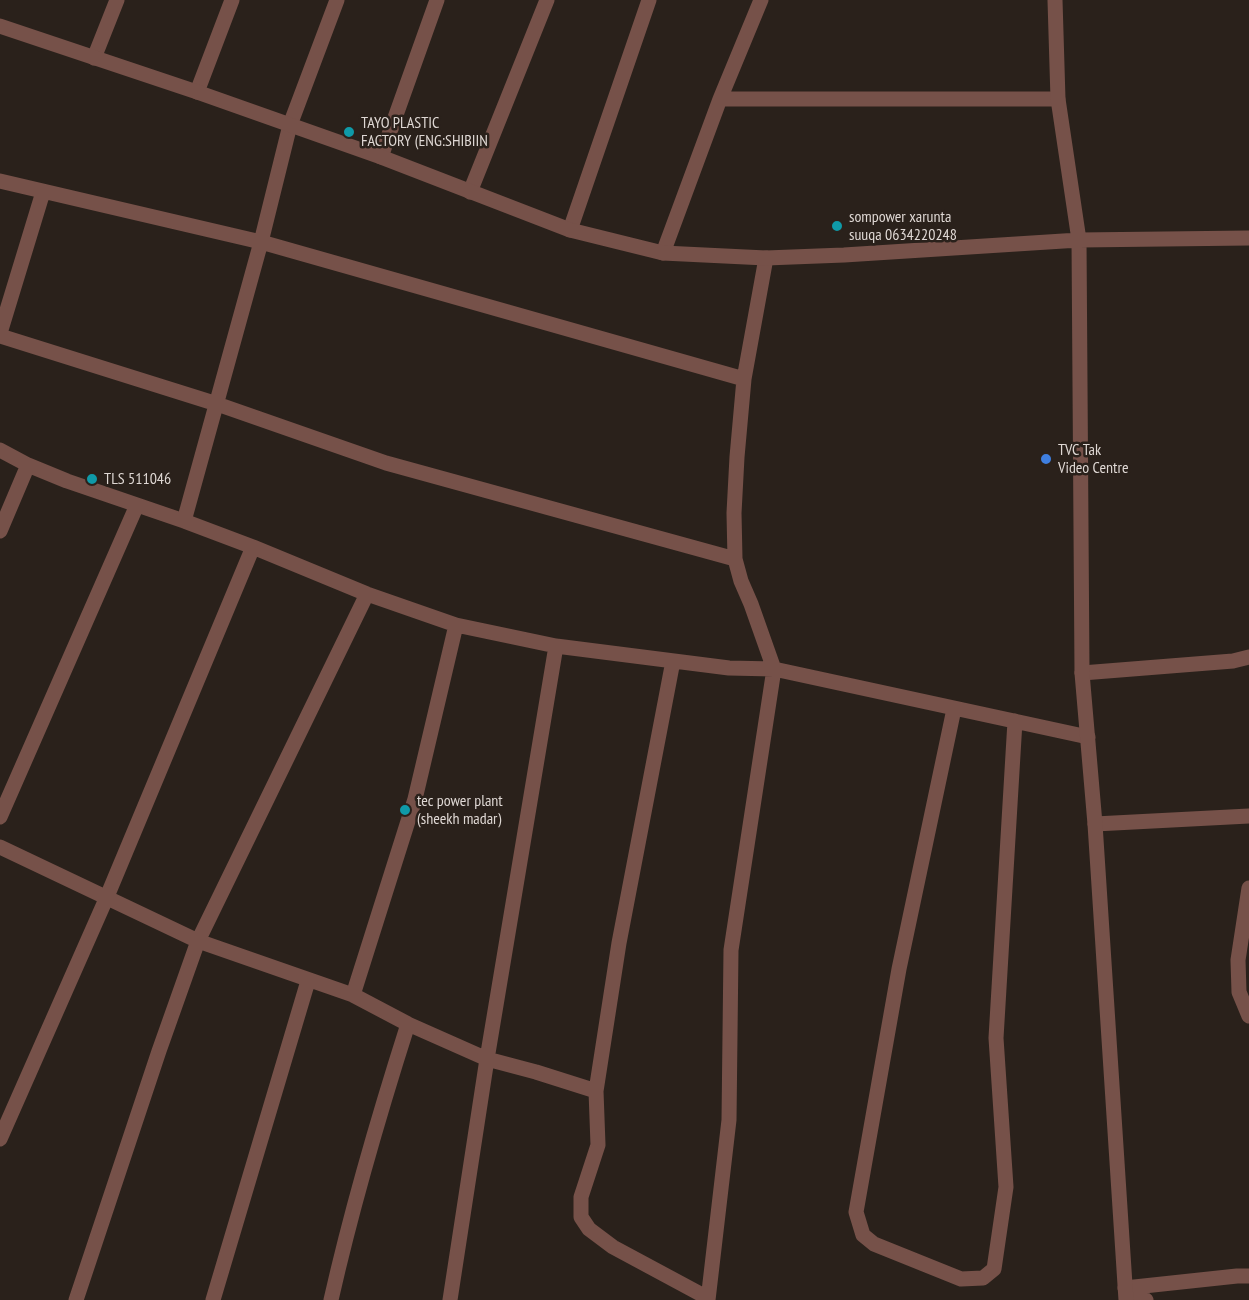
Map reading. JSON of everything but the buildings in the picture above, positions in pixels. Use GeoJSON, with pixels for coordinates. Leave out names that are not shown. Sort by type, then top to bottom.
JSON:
{"type":"FeatureCollection","features":[{"type":"Feature","properties":{"kind":"street"},"geometry":{"type":"LineString","coordinates":[[94,58],[117,0]]}},
{"type":"Feature","properties":{"kind":"street"},"geometry":{"type":"LineString","coordinates":[[197,92],[232,0]]}},
{"type":"Feature","properties":{"kind":"street"},"geometry":{"type":"LineString","coordinates":[[184,521],[261,242],[290,125],[337,0]]}},
{"type":"Feature","properties":{"kind":"street"},"geometry":{"type":"LineString","coordinates":[[381,157],[437,0]]}},
{"type":"Feature","properties":{"kind":"street"},"geometry":{"type":"LineString","coordinates":[[470,192],[547,0]]}},
{"type":"Feature","properties":{"kind":"street"},"geometry":{"type":"LineString","coordinates":[[570,230],[650,0]]}},
{"type":"Feature","properties":{"kind":"street"},"geometry":{"type":"LineString","coordinates":[[663,253],[720,99],[761,0]]}},
{"type":"Feature","properties":{"kind":"street"},"geometry":{"type":"LineString","coordinates":[[1055,0],[1058,99],[1079,240],[1082,673],[1095,824],[1126,1294]]}},
{"type":"Feature","properties":{"kind":"street"},"geometry":{"type":"LineString","coordinates":[[0,26],[381,157],[570,230],[663,253],[766,258],[1079,240],[1249,238]]}},
{"type":"Feature","properties":{"kind":"street"},"geometry":{"type":"LineString","coordinates":[[720,99],[1058,99]]}},
{"type":"Feature","properties":{"kind":"street"},"geometry":{"type":"LineString","coordinates":[[0,181],[261,242],[744,379]]}},
{"type":"Feature","properties":{"kind":"street"},"geometry":{"type":"LineString","coordinates":[[44,192],[0,334],[217,404],[386,463],[735,559]]}},
{"type":"Feature","properties":{"kind":"street"},"geometry":{"type":"LineString","coordinates":[[673,661],[619,943],[596,1091],[598,1145],[581,1197],[581,1217],[584,1224],[613,1246],[708,1299],[729,1120],[731,950],[774,669],[735,559],[734,513],[744,379],[766,258]]}},
{"type":"Feature","properties":{"kind":"street"},"geometry":{"type":"LineString","coordinates":[[0,450],[28,465],[67,481],[184,521],[367,594],[456,625],[556,646],[729,668],[774,669],[1088,737]]}},
{"type":"Feature","properties":{"kind":"street"},"geometry":{"type":"LineString","coordinates":[[0,531],[28,465]]}},
{"type":"Feature","properties":{"kind":"street"},"geometry":{"type":"LineString","coordinates":[[0,817],[137,505]]}},
{"type":"Feature","properties":{"kind":"street"},"geometry":{"type":"LineString","coordinates":[[0,1139],[106,899],[253,547]]}},
{"type":"Feature","properties":{"kind":"street"},"geometry":{"type":"LineString","coordinates":[[76,1300],[198,941],[367,594]]}},
{"type":"Feature","properties":{"kind":"street"},"geometry":{"type":"LineString","coordinates":[[353,995],[415,799],[456,625]]}},
{"type":"Feature","properties":{"kind":"street"},"geometry":{"type":"LineString","coordinates":[[450,1300],[487,1059],[556,646]]}},
{"type":"Feature","properties":{"kind":"street"},"geometry":{"type":"LineString","coordinates":[[1082,673],[1233,662],[1249,657]]}},
{"type":"Feature","properties":{"kind":"street"},"geometry":{"type":"LineString","coordinates":[[954,709],[899,969],[856,1212],[863,1235],[874,1244],[961,1279],[983,1278],[994,1269],[1006,1186],[996,1038],[1015,721]]}},
{"type":"Feature","properties":{"kind":"street"},"geometry":{"type":"LineString","coordinates":[[1095,824],[1249,816]]}},
{"type":"Feature","properties":{"kind":"street"},"geometry":{"type":"LineString","coordinates":[[0,847],[198,941],[353,995],[408,1024],[487,1059],[596,1091]]}},
{"type":"Feature","properties":{"kind":"street"},"geometry":{"type":"LineString","coordinates":[[1249,888],[1238,960],[1239,992],[1249,1016]]}},
{"type":"Feature","properties":{"kind":"street"},"geometry":{"type":"LineString","coordinates":[[213,1300],[308,981]]}},
{"type":"Feature","properties":{"kind":"street"},"geometry":{"type":"LineString","coordinates":[[331,1300],[383,1102],[408,1024]]}},
{"type":"Feature","properties":{"kind":"street"},"geometry":{"type":"LineString","coordinates":[[1126,1294],[1249,1276]]}},
{"type":"Feature","properties":{"kind":"street"},"geometry":{"type":"LineString","coordinates":[[1126,1294],[1146,1300]]}},
{"type":"Feature","properties":{"kind":"place","name":"TAYO PLASTIC FACTORY (ENG:SHIBIIN"},"geometry":{"type":"Point","coordinates":[349,132]}},
{"type":"Feature","properties":{"kind":"place","name":"sompower xarunta suuqa 0634220248"},"geometry":{"type":"Point","coordinates":[837,226]}},
{"type":"Feature","properties":{"kind":"place","name":"TVC Tak Video Centre"},"geometry":{"type":"Point","coordinates":[1046,459]}},
{"type":"Feature","properties":{"kind":"place","name":"TLS 511046"},"geometry":{"type":"Point","coordinates":[92,479]}},
{"type":"Feature","properties":{"kind":"place","name":"tec power plant (sheekh madar)"},"geometry":{"type":"Point","coordinates":[405,810]}}]}
